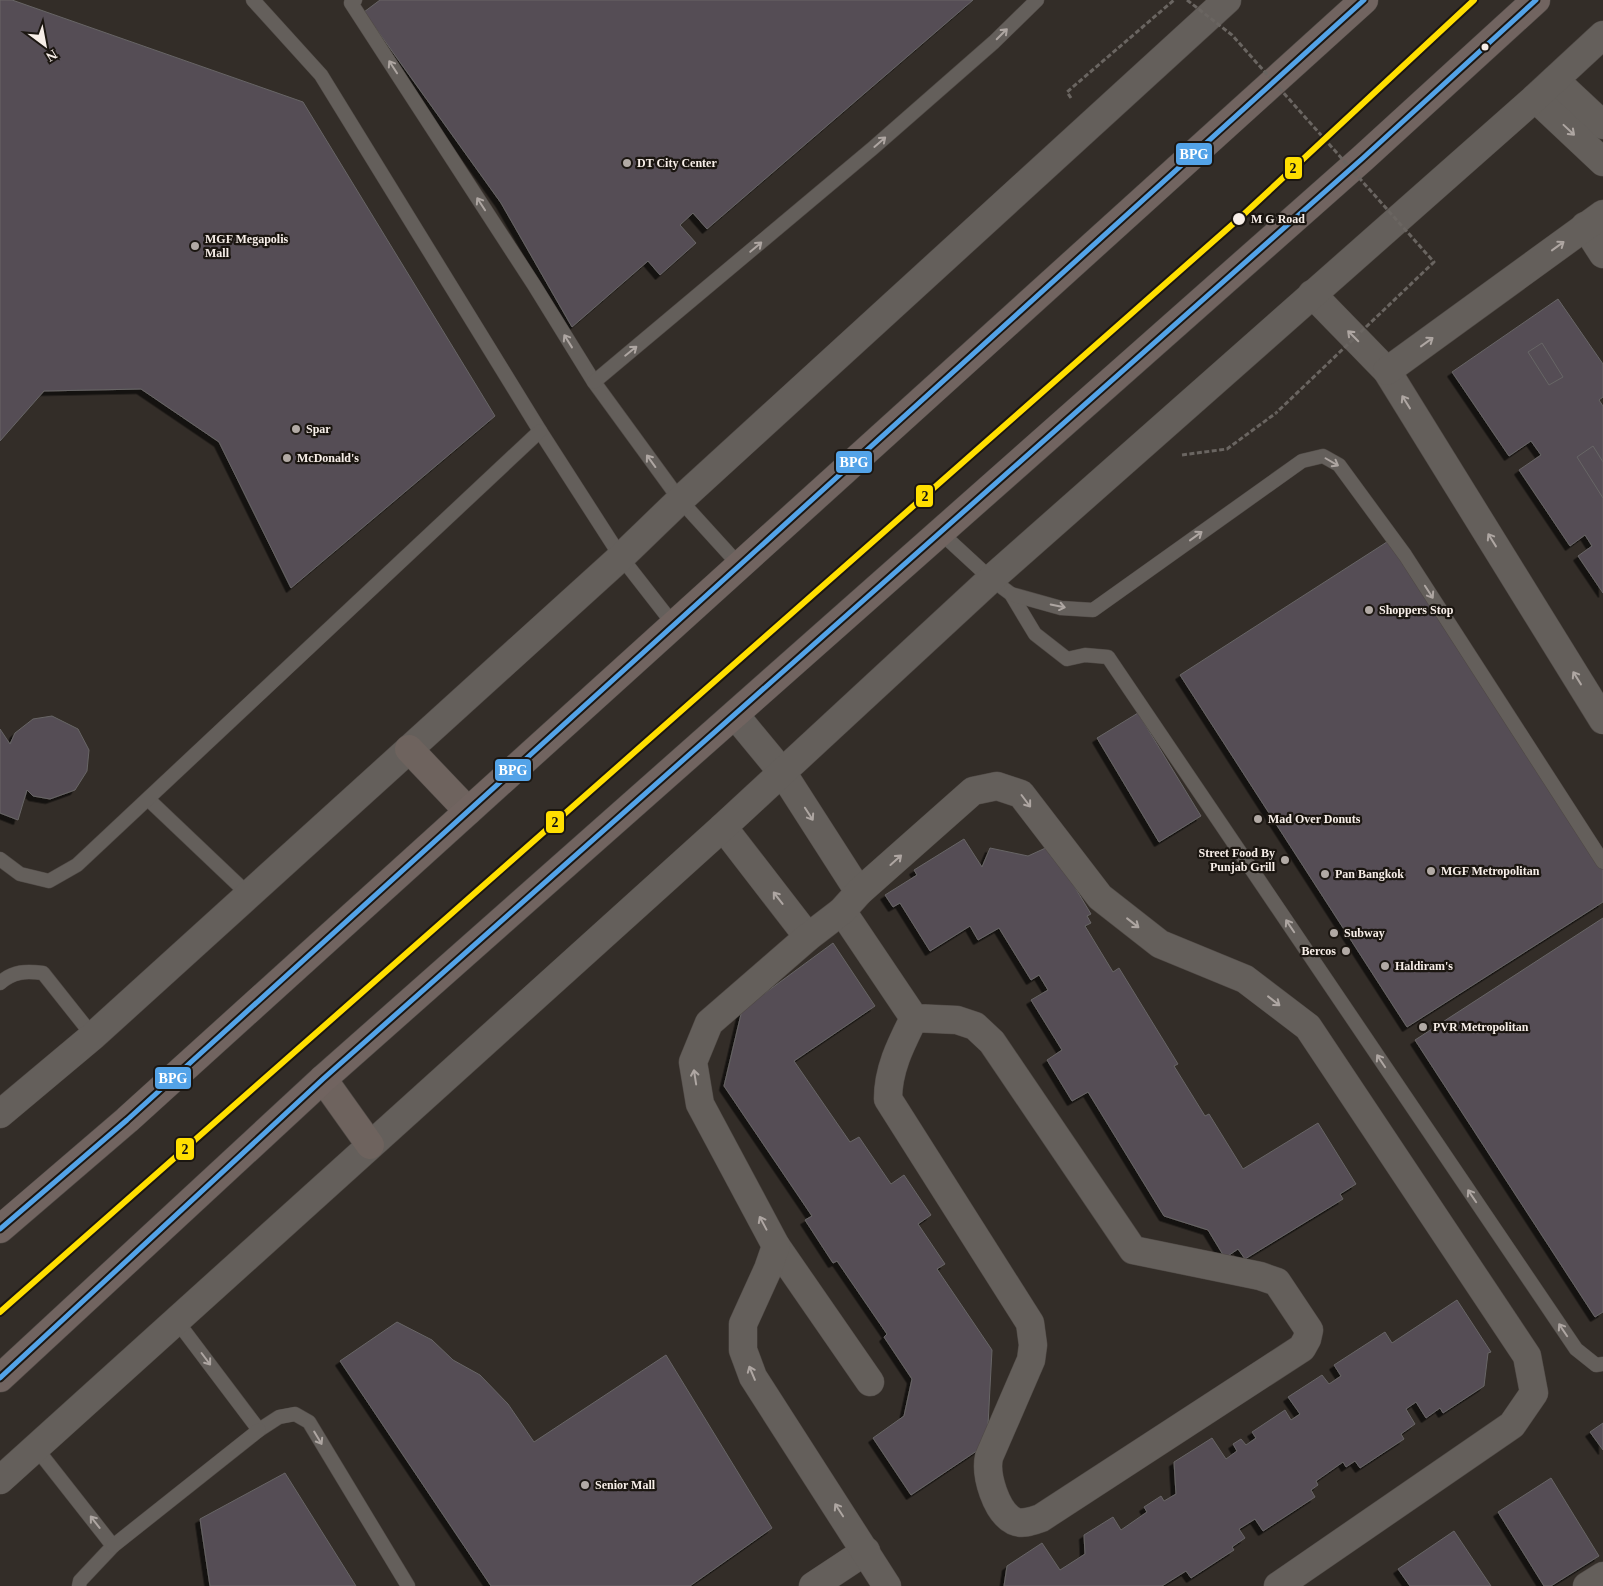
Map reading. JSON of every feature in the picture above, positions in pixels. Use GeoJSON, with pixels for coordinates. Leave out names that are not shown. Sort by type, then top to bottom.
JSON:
{"type":"FeatureCollection","features":[{"type":"Feature","properties":{"kind":"highway"},"geometry":{"type":"LineString","coordinates":[[0,1229],[127,1120],[1364,0]]}},
{"type":"Feature","properties":{"kind":"highway"},"geometry":{"type":"LineString","coordinates":[[0,1378],[323,1079],[1363,158],[1536,0]]}},
{"type":"Feature","properties":{"kind":"main road"},"geometry":{"type":"LineString","coordinates":[[409,749],[468,811]]}},
{"type":"Feature","properties":{"kind":"main road"},"geometry":{"type":"LineString","coordinates":[[323,1079],[370,1146]]}},
{"type":"Feature","properties":{"kind":"street"},"geometry":{"type":"LineString","coordinates":[[0,1114],[93,1036],[621,558],[680,500],[1227,0]]}},
{"type":"Feature","properties":{"kind":"street"},"geometry":{"type":"LineString","coordinates":[[0,1480],[782,772],[1001,587],[1312,294],[1535,98],[1603,35]]}},
{"type":"Feature","properties":{"kind":"street"},"geometry":{"type":"LineString","coordinates":[[1555,80],[1603,125]]}},
{"type":"Feature","properties":{"kind":"street"},"geometry":{"type":"LineString","coordinates":[[1535,98],[1603,162]]}},
{"type":"Feature","properties":{"kind":"street"},"geometry":{"type":"LineString","coordinates":[[1387,371],[1594,220],[1603,254]]}},
{"type":"Feature","properties":{"kind":"street"},"geometry":{"type":"LineString","coordinates":[[1312,294],[1387,371],[1603,720]]}},
{"type":"Feature","properties":{"kind":"street"},"geometry":{"type":"LineString","coordinates":[[735,715],[782,772],[914,1018]]}},
{"type":"Feature","properties":{"kind":"street"},"geometry":{"type":"LineString","coordinates":[[870,1382],[776,1246],[700,1104],[693,1062],[709,1023],[851,902],[973,791],[997,786],[1021,794],[1100,897],[1160,944],[1245,979],[1308,1027],[1527,1356],[1534,1393],[1512,1425],[1278,1586]]}},
{"type":"Feature","properties":{"kind":"street"},"geometry":{"type":"LineString","coordinates":[[723,827],[808,937]]}},
{"type":"Feature","properties":{"kind":"street"},"geometry":{"type":"LineString","coordinates":[[914,1018],[957,1020],[975,1026],[992,1042],[1133,1250],[1260,1276],[1277,1282],[1308,1330],[1307,1339],[1302,1348],[1041,1518],[1028,1522],[1015,1522],[1000,1507],[987,1466],[988,1457],[1031,1360],[1033,1345],[1030,1324],[888,1099],[888,1082],[895,1057],[914,1018]]}},
{"type":"Feature","properties":{"kind":"street"},"geometry":{"type":"LineString","coordinates":[[776,1246],[768,1269],[743,1324],[743,1350],[753,1377],[887,1586]]}},
{"type":"Feature","properties":{"kind":"street"},"geometry":{"type":"LineString","coordinates":[[813,1586],[866,1551]]}},
{"type":"Feature","properties":{"kind":"street"},"geometry":{"type":"LineString","coordinates":[[1587,1586],[1603,1576]]}},
{"type":"Feature","properties":{"kind":"lane"},"geometry":{"type":"LineString","coordinates":[[254,0],[321,75],[540,431],[621,558],[674,625]]}},
{"type":"Feature","properties":{"kind":"lane"},"geometry":{"type":"LineString","coordinates":[[355,0],[351,3],[524,269],[594,382],[680,500],[740,566]]}},
{"type":"Feature","properties":{"kind":"lane"},"geometry":{"type":"LineString","coordinates":[[594,382],[873,148],[994,42],[1036,0]]}},
{"type":"Feature","properties":{"kind":"lane"},"geometry":{"type":"LineString","coordinates":[[0,859],[20,874],[49,881],[77,865],[149,800],[540,431]]}},
{"type":"Feature","properties":{"kind":"lane"},"geometry":{"type":"LineString","coordinates":[[1001,587],[1061,608],[1093,610],[1302,460],[1323,456],[1339,465],[1405,555],[1603,862]]}},
{"type":"Feature","properties":{"kind":"lane"},"geometry":{"type":"LineString","coordinates":[[940,532],[1001,587],[1035,634],[1067,659],[1085,655],[1108,657],[1576,1349],[1596,1365],[1603,1364]]}},
{"type":"Feature","properties":{"kind":"lane"},"geometry":{"type":"LineString","coordinates":[[149,800],[249,895]]}},
{"type":"Feature","properties":{"kind":"lane"},"geometry":{"type":"LineString","coordinates":[[0,983],[7,976],[26,971],[43,973],[93,1036]]}},
{"type":"Feature","properties":{"kind":"lane"},"geometry":{"type":"LineString","coordinates":[[176,1320],[259,1430]]}},
{"type":"Feature","properties":{"kind":"lane"},"geometry":{"type":"LineString","coordinates":[[79,1586],[80,1581],[113,1546],[259,1430],[279,1417],[295,1414],[309,1422],[408,1586]]}},
{"type":"Feature","properties":{"kind":"lane"},"geometry":{"type":"LineString","coordinates":[[36,1448],[113,1546]]}},
{"type":"Feature","properties":{"kind":"path"},"geometry":{"type":"LineString","coordinates":[[1067,92],[1174,0]]}},
{"type":"Feature","properties":{"kind":"path"},"geometry":{"type":"LineString","coordinates":[[1181,455],[1227,449],[1276,412],[1434,262],[1232,35],[1187,0]]}},
{"type":"Feature","properties":{"kind":"building","name":"MGF Megapolis Mall"},"geometry":{"type":"Polygon","coordinates":[[[0,0],[12,0],[303,102],[495,416],[291,588],[219,442],[141,389],[44,391],[0,441],[0,0]]]}},
{"type":"Feature","properties":{"kind":"building","name":"DT City Center"},"geometry":{"type":"Polygon","coordinates":[[[380,0],[973,0],[707,229],[693,213],[680,225],[696,243],[660,275],[648,261],[572,327],[501,203],[364,12],[380,0]]]}},
{"type":"Feature","properties":{"kind":"building"},"geometry":{"type":"Polygon","coordinates":[[[1558,299],[1603,364],[1603,397],[1599,400],[1603,406],[1603,593],[1578,556],[1592,546],[1585,535],[1570,546],[1519,470],[1541,455],[1531,441],[1509,456],[1452,372],[1558,299]]]}},
{"type":"Feature","properties":{"kind":"building"},"geometry":{"type":"Polygon","coordinates":[[[1542,343],[1563,377],[1549,385],[1528,352],[1542,343]]]}},
{"type":"Feature","properties":{"kind":"building"},"geometry":{"type":"Polygon","coordinates":[[[1593,446],[1603,462],[1603,498],[1577,457],[1593,446]]]}},
{"type":"Feature","properties":{"kind":"building"},"geometry":{"type":"Polygon","coordinates":[[[1390,540],[1603,863],[1603,902],[1407,1027],[1180,675],[1390,540]]]}},
{"type":"Feature","properties":{"kind":"building"},"geometry":{"type":"Polygon","coordinates":[[[1138,713],[1201,816],[1159,842],[1097,738],[1138,713]]]}},
{"type":"Feature","properties":{"kind":"building"},"geometry":{"type":"Polygon","coordinates":[[[52,716],[78,729],[89,750],[87,771],[75,790],[50,799],[33,796],[27,790],[18,820],[0,813],[0,729],[10,744],[15,733],[33,719],[52,716]]]}},
{"type":"Feature","properties":{"kind":"building"},"geometry":{"type":"Polygon","coordinates":[[[964,839],[982,867],[990,848],[1028,856],[1050,846],[1091,914],[1087,916],[1091,923],[1085,926],[1113,972],[1119,968],[1178,1064],[1174,1066],[1205,1116],[1209,1114],[1243,1169],[1318,1123],[1356,1184],[1340,1194],[1343,1199],[1245,1259],[1238,1249],[1225,1258],[1208,1230],[1164,1216],[1088,1092],[1072,1101],[1047,1060],[1062,1050],[1031,1000],[1048,990],[1039,975],[1031,980],[999,928],[978,940],[970,926],[930,951],[900,903],[893,907],[885,895],[917,875],[914,870],[964,839]]]}},
{"type":"Feature","properties":{"kind":"building"},"geometry":{"type":"Polygon","coordinates":[[[1603,918],[1603,1312],[1595,1317],[1415,1040],[1603,918]]]}},
{"type":"Feature","properties":{"kind":"building"},"geometry":{"type":"Polygon","coordinates":[[[833,943],[875,1006],[794,1061],[850,1142],[859,1137],[891,1184],[904,1175],[931,1215],[918,1224],[945,1264],[937,1269],[992,1350],[987,1444],[911,1495],[873,1438],[904,1416],[912,1379],[884,1337],[887,1334],[837,1261],[833,1263],[805,1220],[812,1216],[724,1086],[742,1010],[833,943]]]}},
{"type":"Feature","properties":{"kind":"building"},"geometry":{"type":"Polygon","coordinates":[[[1457,1300],[1491,1352],[1488,1353],[1484,1386],[1443,1413],[1440,1408],[1426,1418],[1416,1402],[1406,1409],[1415,1424],[1401,1434],[1404,1439],[1360,1468],[1355,1461],[1346,1467],[1343,1462],[1316,1481],[1318,1485],[1311,1490],[1315,1497],[1263,1531],[1255,1519],[1239,1529],[1245,1538],[1232,1547],[1234,1550],[1191,1578],[1186,1571],[1162,1586],[1004,1586],[1007,1566],[1042,1543],[1060,1570],[1085,1554],[1084,1535],[1113,1517],[1121,1530],[1147,1512],[1144,1507],[1161,1496],[1164,1501],[1176,1494],[1174,1462],[1212,1438],[1226,1459],[1237,1451],[1233,1444],[1241,1439],[1246,1445],[1256,1438],[1252,1432],[1285,1410],[1291,1420],[1300,1414],[1288,1397],[1322,1375],[1329,1384],[1341,1376],[1334,1365],[1385,1332],[1392,1343],[1457,1300]]]}},
{"type":"Feature","properties":{"kind":"building","name":"Senior Mall"},"geometry":{"type":"Polygon","coordinates":[[[397,1322],[432,1340],[453,1360],[480,1375],[508,1404],[534,1442],[666,1355],[772,1528],[690,1586],[491,1586],[340,1361],[397,1322]]]}},
{"type":"Feature","properties":{"kind":"building"},"geometry":{"type":"Polygon","coordinates":[[[1603,1423],[1603,1450],[1590,1432],[1603,1423]]]}},
{"type":"Feature","properties":{"kind":"building"},"geometry":{"type":"Polygon","coordinates":[[[285,1473],[356,1586],[210,1586],[200,1519],[285,1473]]]}},
{"type":"Feature","properties":{"kind":"building"},"geometry":{"type":"Polygon","coordinates":[[[1551,1478],[1599,1556],[1551,1586],[1544,1586],[1498,1512],[1551,1478]]]}},
{"type":"Feature","properties":{"kind":"building"},"geometry":{"type":"Polygon","coordinates":[[[1454,1531],[1491,1586],[1410,1586],[1398,1569],[1454,1531]]]}},
{"type":"Feature","properties":{"kind":"transit line","name":"BPG"},"geometry":{"type":"LineString","coordinates":[[0,1229],[127,1120],[1364,0]]}},
{"type":"Feature","properties":{"kind":"transit line","name":"2"},"geometry":{"type":"LineString","coordinates":[[0,1312],[1242,216],[1474,0]]}},
{"type":"Feature","properties":{"kind":"transit line","name":"BPG"},"geometry":{"type":"LineString","coordinates":[[0,1378],[323,1079],[1363,158],[1536,0]]}},
{"type":"Feature","properties":{"kind":"place","name":"DT City Center"},"geometry":{"type":"Point","coordinates":[627,163]}},
{"type":"Feature","properties":{"kind":"place","name":"M G Road"},"geometry":{"type":"Point","coordinates":[1239,219]}},
{"type":"Feature","properties":{"kind":"place","name":"MGF Megapolis Mall"},"geometry":{"type":"Point","coordinates":[195,246]}},
{"type":"Feature","properties":{"kind":"place","name":"Spar"},"geometry":{"type":"Point","coordinates":[296,429]}},
{"type":"Feature","properties":{"kind":"place","name":"McDonald's"},"geometry":{"type":"Point","coordinates":[287,458]}},
{"type":"Feature","properties":{"kind":"place","name":"Shoppers Stop"},"geometry":{"type":"Point","coordinates":[1369,610]}},
{"type":"Feature","properties":{"kind":"place","name":"Mad Over Donuts"},"geometry":{"type":"Point","coordinates":[1258,819]}},
{"type":"Feature","properties":{"kind":"place","name":"Street Food By Punjab Grill"},"geometry":{"type":"Point","coordinates":[1285,860]}},
{"type":"Feature","properties":{"kind":"place","name":"MGF Metropolitan"},"geometry":{"type":"Point","coordinates":[1431,871]}},
{"type":"Feature","properties":{"kind":"place","name":"Pan Bangkok"},"geometry":{"type":"Point","coordinates":[1325,874]}},
{"type":"Feature","properties":{"kind":"place","name":"Subway"},"geometry":{"type":"Point","coordinates":[1334,933]}},
{"type":"Feature","properties":{"kind":"place","name":"Bercos"},"geometry":{"type":"Point","coordinates":[1346,951]}},
{"type":"Feature","properties":{"kind":"place","name":"Haldiram's"},"geometry":{"type":"Point","coordinates":[1385,966]}},
{"type":"Feature","properties":{"kind":"place","name":"PVR Metropolitan"},"geometry":{"type":"Point","coordinates":[1423,1027]}},
{"type":"Feature","properties":{"kind":"place","name":"Senior Mall"},"geometry":{"type":"Point","coordinates":[585,1485]}}]}
